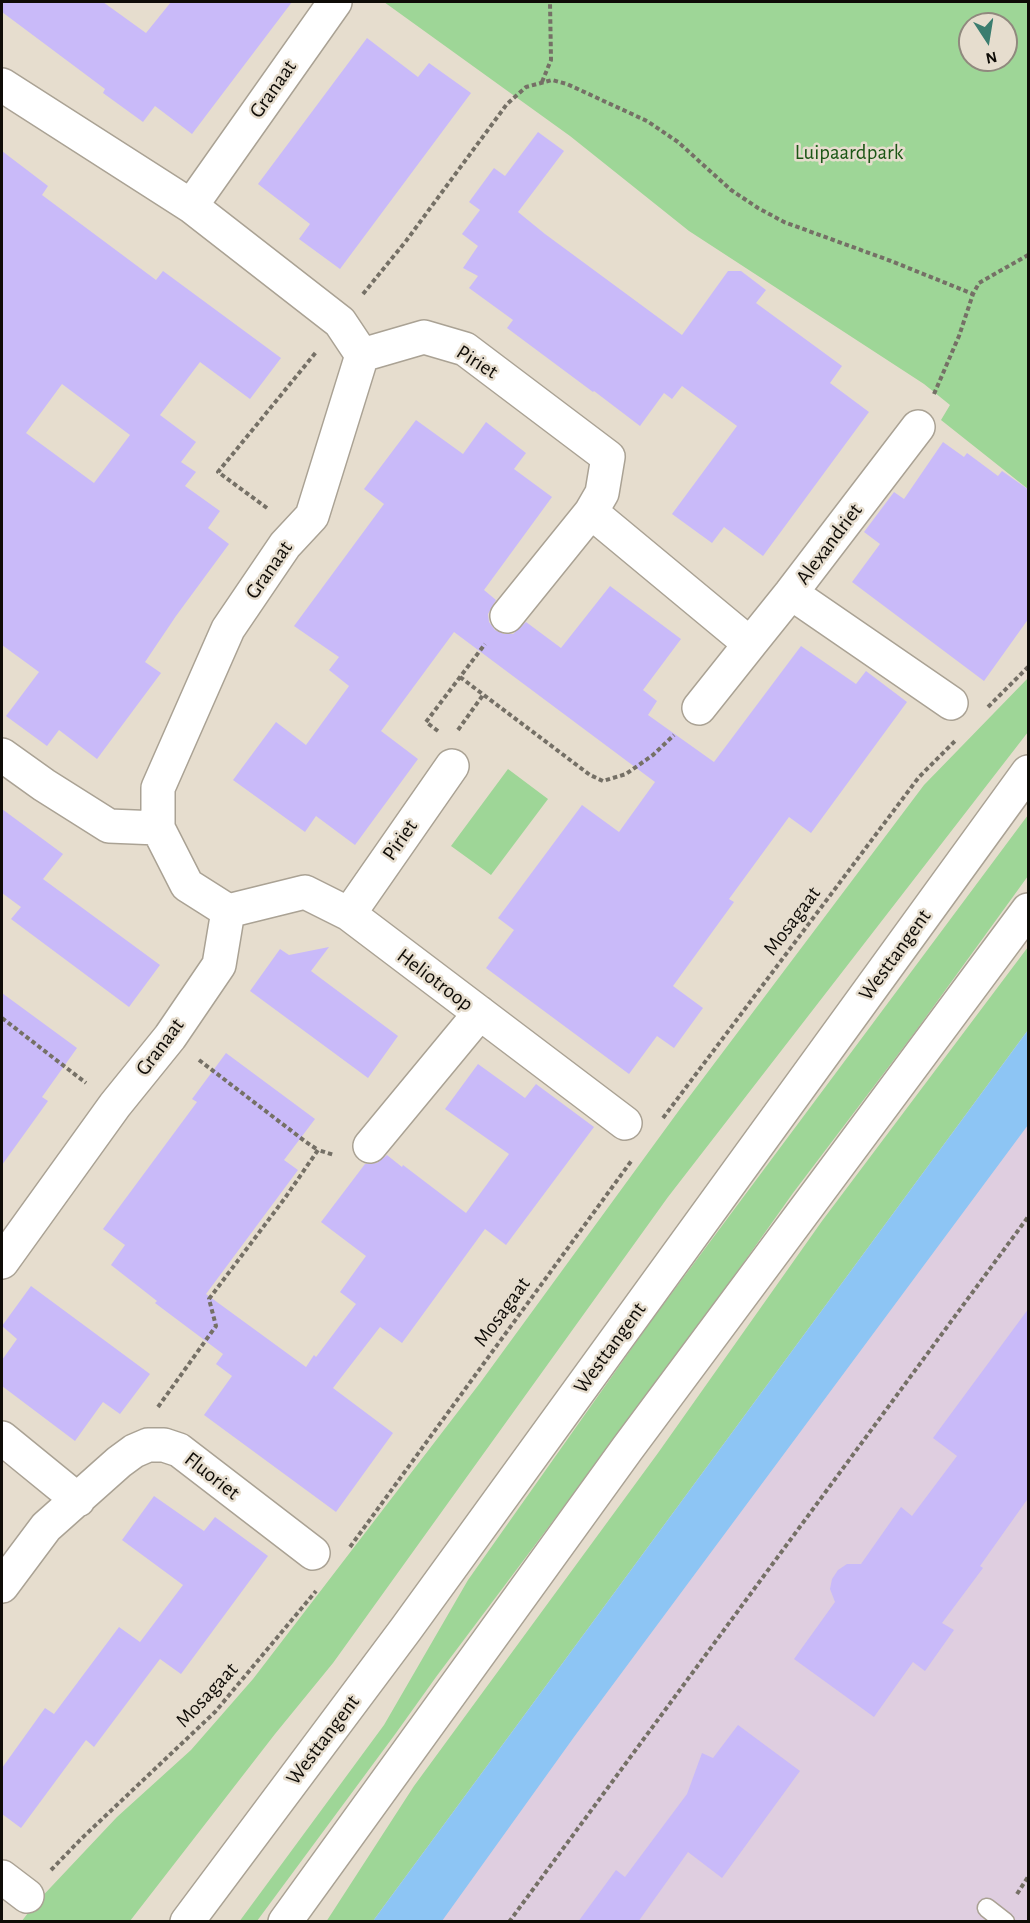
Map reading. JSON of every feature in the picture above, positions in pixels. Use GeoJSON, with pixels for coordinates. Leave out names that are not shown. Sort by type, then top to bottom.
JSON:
{"type":"FeatureCollection","features":[{"type":"Feature","properties":{"kind":"street","name":"Granaat"},"geometry":{"type":"LineString","coordinates":[[191,206],[335,2]]}},
{"type":"Feature","properties":{"kind":"street"},"geometry":{"type":"LineString","coordinates":[[2,85],[191,206],[340,322],[362,355],[305,523]]}},
{"type":"Feature","properties":{"kind":"street","name":"Piriet"},"geometry":{"type":"LineString","coordinates":[[362,355],[424,337],[465,349],[608,457],[602,493],[591,512],[507,616]]}},
{"type":"Feature","properties":{"kind":"street","name":"Alexandriet"},"geometry":{"type":"LineString","coordinates":[[918,427],[791,592],[951,702]]}},
{"type":"Feature","properties":{"kind":"street"},"geometry":{"type":"LineString","coordinates":[[591,512],[750,644]]}},
{"type":"Feature","properties":{"kind":"street","name":"Granaat"},"geometry":{"type":"LineString","coordinates":[[2,1262],[115,1105],[170,1037],[219,965],[228,911],[187,885],[158,828],[158,788],[228,629],[285,545],[305,523]]}},
{"type":"Feature","properties":{"kind":"street"},"geometry":{"type":"LineString","coordinates":[[699,708],[791,592]]}},
{"type":"Feature","properties":{"kind":"street","name":"Piriet"},"geometry":{"type":"LineString","coordinates":[[349,914],[451,753]]}},
{"type":"Feature","properties":{"kind":"street"},"geometry":{"type":"LineString","coordinates":[[2,755],[44,786],[109,826],[158,828]]}},
{"type":"Feature","properties":{"kind":"street","name":"Westtangent"},"geometry":{"type":"LineString","coordinates":[[187,1922],[413,1619],[1029,772]]}},
{"type":"Feature","properties":{"kind":"street","name":"Heliotroop"},"geometry":{"type":"LineString","coordinates":[[228,911],[305,892],[349,914],[625,1123]]}},
{"type":"Feature","properties":{"kind":"street"},"geometry":{"type":"LineString","coordinates":[[285,1922],[627,1449],[1029,910]]}},
{"type":"Feature","properties":{"kind":"street"},"geometry":{"type":"LineString","coordinates":[[370,1146],[480,1013]]}},
{"type":"Feature","properties":{"kind":"street"},"geometry":{"type":"LineString","coordinates":[[2,1438],[78,1500]]}},
{"type":"Feature","properties":{"kind":"street"},"geometry":{"type":"LineString","coordinates":[[2,1586],[46,1527],[119,1461],[148,1445]]}},
{"type":"Feature","properties":{"kind":"street","name":"Fluoriet"},"geometry":{"type":"LineString","coordinates":[[148,1445],[164,1445],[179,1450],[313,1553]]}},
{"type":"Feature","properties":{"kind":"street"},"geometry":{"type":"LineString","coordinates":[[2,1877],[27,1896]]}},
{"type":"Feature","properties":{"kind":"lane"},"geometry":{"type":"LineString","coordinates":[[987,1908],[1005,1922]]}},
{"type":"Feature","properties":{"kind":"path"},"geometry":{"type":"LineString","coordinates":[[542,83],[550,60],[550,2]]}},
{"type":"Feature","properties":{"kind":"path"},"geometry":{"type":"LineString","coordinates":[[305,523],[218,472],[406,241],[507,104],[526,87],[552,80],[567,84],[647,121],[678,142],[731,190],[784,222],[973,294]]}},
{"type":"Feature","properties":{"kind":"path"},"geometry":{"type":"LineString","coordinates":[[918,427],[959,336],[979,283],[1029,255]]}},
{"type":"Feature","properties":{"kind":"path"},"geometry":{"type":"LineString","coordinates":[[484,695],[451,753],[426,722],[507,616]]}},
{"type":"Feature","properties":{"kind":"path"},"geometry":{"type":"LineString","coordinates":[[982,713],[1029,666]]}},
{"type":"Feature","properties":{"kind":"path"},"geometry":{"type":"LineString","coordinates":[[460,676],[590,775],[603,781],[626,774],[653,755],[699,708]]}},
{"type":"Feature","properties":{"kind":"path","name":"Mosagaat"},"geometry":{"type":"LineString","coordinates":[[663,1118],[919,777],[959,737]]}},
{"type":"Feature","properties":{"kind":"path"},"geometry":{"type":"LineString","coordinates":[[2,1018],[115,1105]]}},
{"type":"Feature","properties":{"kind":"path"},"geometry":{"type":"LineString","coordinates":[[170,1037],[318,1150],[351,1161],[362,1149],[370,1146]]}},
{"type":"Feature","properties":{"kind":"path"},"geometry":{"type":"LineString","coordinates":[[148,1445],[148,1421],[216,1326],[209,1299],[318,1150]]}},
{"type":"Feature","properties":{"kind":"path","name":"Mosagaat"},"geometry":{"type":"LineString","coordinates":[[346,1553],[634,1156]]}},
{"type":"Feature","properties":{"kind":"path"},"geometry":{"type":"LineString","coordinates":[[509,1922],[1029,1217]]}},
{"type":"Feature","properties":{"kind":"path","name":"Mosagaat"},"geometry":{"type":"LineString","coordinates":[[27,1896],[81,1839],[215,1712],[318,1589]]}},
{"type":"Feature","properties":{"kind":"shaded area"},"geometry":{"type":"Polygon","coordinates":[[[1028,1087],[1028,1921],[408,1921],[1028,1087]]]}},
{"type":"Feature","properties":{"kind":"green space","name":"Luipaardpark"},"geometry":{"type":"Polygon","coordinates":[[[384,2],[1028,2],[1028,489],[941,420],[950,405],[924,384],[689,231],[570,136],[384,2]]]}},
{"type":"Feature","properties":{"kind":"green space"},"geometry":{"type":"Polygon","coordinates":[[[1028,678],[1028,732],[668,1197],[333,1663],[130,1921],[21,1922],[35,1904],[117,1817],[191,1750],[253,1679],[480,1383],[680,1109],[924,785],[1028,678]]]}},
{"type":"Feature","properties":{"kind":"green space"},"geometry":{"type":"Polygon","coordinates":[[[508,769],[548,799],[491,875],[451,846],[508,769]]]}},
{"type":"Feature","properties":{"kind":"green space"},"geometry":{"type":"Polygon","coordinates":[[[1028,815],[1028,876],[915,1032],[793,1193],[688,1341],[436,1677],[257,1921],[239,1922],[384,1725],[468,1580],[651,1321],[1028,815]]]}},
{"type":"Feature","properties":{"kind":"green space"},"geometry":{"type":"Polygon","coordinates":[[[1028,947],[1028,1030],[373,1921],[326,1922],[414,1786],[658,1453],[822,1221],[1028,947]]]}},
{"type":"Feature","properties":{"kind":"water"},"geometry":{"type":"Polygon","coordinates":[[[1028,1030],[1028,1125],[574,1737],[442,1921],[373,1921],[1028,1030]]]}},
{"type":"Feature","properties":{"kind":"building"},"geometry":{"type":"Polygon","coordinates":[[[2,2],[103,2],[146,33],[171,2],[292,2],[192,134],[155,106],[143,122],[103,93],[105,89],[2,12],[2,2]]]}},
{"type":"Feature","properties":{"kind":"building"},"geometry":{"type":"Polygon","coordinates":[[[367,38],[418,77],[429,63],[471,93],[340,269],[299,239],[310,224],[258,184],[367,38]]]}},
{"type":"Feature","properties":{"kind":"building"},"geometry":{"type":"Polygon","coordinates":[[[538,132],[564,151],[518,212],[682,335],[728,271],[741,271],[766,290],[756,303],[842,366],[830,383],[869,412],[763,556],[724,527],[712,543],[672,514],[737,426],[682,386],[672,399],[664,393],[640,426],[507,328],[513,320],[469,288],[478,276],[463,268],[478,246],[462,234],[480,210],[469,202],[494,168],[505,176],[538,132]]]}},
{"type":"Feature","properties":{"kind":"building"},"geometry":{"type":"Polygon","coordinates":[[[2,151],[48,186],[42,195],[156,280],[163,271],[281,358],[250,399],[200,362],[160,415],[196,442],[181,462],[196,472],[185,486],[220,511],[208,528],[229,544],[145,662],[161,673],[97,759],[59,730],[47,746],[6,716],[39,672],[2,645],[2,151]],[[62,384],[26,433],[94,483],[130,435],[62,384]]]}},
{"type":"Feature","properties":{"kind":"building"},"geometry":{"type":"Polygon","coordinates":[[[416,420],[463,454],[486,422],[526,453],[514,469],[552,497],[484,590],[496,600],[488,614],[489,622],[495,630],[504,634],[513,634],[526,622],[561,648],[610,586],[681,639],[643,690],[657,701],[648,715],[714,762],[801,646],[856,684],[866,671],[907,702],[811,833],[789,817],[729,899],[734,902],[673,986],[703,1008],[674,1048],[657,1036],[629,1074],[486,968],[514,930],[498,918],[582,805],[619,832],[655,782],[454,632],[381,731],[418,759],[355,845],[316,816],[305,832],[233,780],[276,722],[306,745],[349,686],[329,670],[339,657],[294,626],[384,504],[364,489],[416,420]]]}},
{"type":"Feature","properties":{"kind":"building"},"geometry":{"type":"Polygon","coordinates":[[[943,442],[964,457],[967,453],[998,476],[1002,471],[1029,490],[1029,618],[984,681],[852,582],[880,544],[864,532],[894,492],[904,499],[943,442]]]}},
{"type":"Feature","properties":{"kind":"building"},"geometry":{"type":"Polygon","coordinates":[[[2,809],[63,854],[43,879],[160,965],[129,1007],[11,919],[21,907],[2,893],[2,809]]]}},
{"type":"Feature","properties":{"kind":"building"},"geometry":{"type":"Polygon","coordinates":[[[329,947],[311,971],[398,1036],[368,1078],[250,991],[280,949],[289,955],[329,947]]]}},
{"type":"Feature","properties":{"kind":"building"},"geometry":{"type":"Polygon","coordinates":[[[2,993],[77,1048],[42,1097],[48,1101],[2,1165],[2,993]]]}},
{"type":"Feature","properties":{"kind":"building"},"geometry":{"type":"Polygon","coordinates":[[[226,1053],[315,1119],[284,1160],[298,1170],[206,1294],[306,1367],[356,1304],[340,1292],[366,1256],[321,1222],[365,1164],[377,1163],[387,1155],[466,1213],[509,1154],[445,1109],[478,1064],[525,1098],[536,1084],[594,1127],[506,1245],[485,1229],[402,1343],[380,1327],[333,1388],[393,1433],[336,1512],[204,1415],[232,1376],[216,1364],[223,1354],[155,1303],[157,1301],[111,1265],[125,1245],[103,1229],[197,1102],[192,1099],[226,1053]]]}},
{"type":"Feature","properties":{"kind":"building"},"geometry":{"type":"Polygon","coordinates":[[[31,1286],[150,1374],[120,1414],[103,1402],[75,1441],[2,1386],[2,1360],[17,1339],[2,1326],[31,1286]]]}},
{"type":"Feature","properties":{"kind":"building"},"geometry":{"type":"Polygon","coordinates":[[[1029,1308],[1029,1497],[980,1566],[983,1568],[942,1623],[954,1630],[925,1671],[913,1662],[874,1717],[794,1659],[835,1602],[830,1589],[832,1579],[838,1570],[847,1564],[861,1564],[901,1507],[912,1516],[957,1456],[933,1438],[1029,1308]]]}},
{"type":"Feature","properties":{"kind":"building"},"geometry":{"type":"Polygon","coordinates":[[[154,1496],[204,1531],[215,1517],[268,1556],[181,1674],[160,1659],[94,1747],[86,1740],[21,1828],[2,1814],[2,1768],[45,1708],[54,1714],[119,1627],[140,1642],[183,1585],[122,1540],[154,1496]]]}},
{"type":"Feature","properties":{"kind":"building"},"geometry":{"type":"Polygon","coordinates":[[[738,1725],[800,1771],[722,1878],[688,1852],[638,1922],[578,1922],[616,1870],[625,1877],[687,1794],[702,1753],[713,1758],[738,1725]]]}}]}
